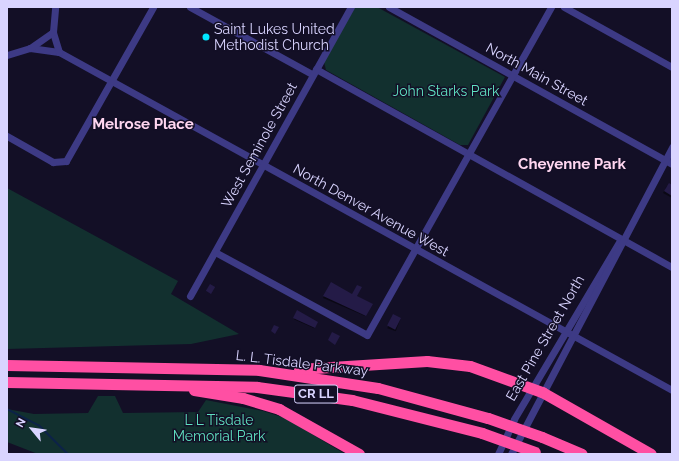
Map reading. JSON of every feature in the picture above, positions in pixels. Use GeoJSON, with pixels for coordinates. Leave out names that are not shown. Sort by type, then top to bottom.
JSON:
{"type":"FeatureCollection","features":[{"type":"Feature","properties":{"kind":"highway"},"geometry":{"type":"LineString","coordinates":[[259,370],[442,362],[482,370],[537,390],[651,454]]}},
{"type":"Feature","properties":{"kind":"highway","name":"L. L. Tisdale Parkway"},"geometry":{"type":"LineString","coordinates":[[7,365],[259,370],[371,386],[488,418],[542,437],[582,454]]}},
{"type":"Feature","properties":{"kind":"highway","name":"L. L. Tisdale Parkway"},"geometry":{"type":"LineString","coordinates":[[7,382],[223,385],[319,394],[400,410],[482,433],[537,453]]}},
{"type":"Feature","properties":{"kind":"highway"},"geometry":{"type":"LineString","coordinates":[[146,384],[262,403],[306,421],[359,454]]}},
{"type":"Feature","properties":{"kind":"street"},"geometry":{"type":"LineString","coordinates":[[55,7],[53,32],[59,52]]}},
{"type":"Feature","properties":{"kind":"street"},"geometry":{"type":"LineString","coordinates":[[7,136],[53,162],[62,163],[153,7]]}},
{"type":"Feature","properties":{"kind":"street"},"geometry":{"type":"LineString","coordinates":[[190,7],[469,154],[672,267]]}},
{"type":"Feature","properties":{"kind":"street","name":"West Seminole Street"},"geometry":{"type":"LineString","coordinates":[[190,296],[351,7]]}},
{"type":"Feature","properties":{"kind":"street","name":"North Main Street"},"geometry":{"type":"LineString","coordinates":[[389,7],[672,164]]}},
{"type":"Feature","properties":{"kind":"street"},"geometry":{"type":"LineString","coordinates":[[215,252],[367,335],[551,7]]}},
{"type":"Feature","properties":{"kind":"street"},"geometry":{"type":"LineString","coordinates":[[564,7],[672,67]]}},
{"type":"Feature","properties":{"kind":"street","name":"North Denver Avenue West"},"geometry":{"type":"LineString","coordinates":[[7,54],[30,48],[53,32]]}},
{"type":"Feature","properties":{"kind":"street","name":"North Denver Avenue West"},"geometry":{"type":"LineString","coordinates":[[30,48],[59,52],[110,82],[672,390]]}},
{"type":"Feature","properties":{"kind":"street","name":"East Pine Street North"},"geometry":{"type":"LineString","coordinates":[[498,454],[537,390],[672,147]]}},
{"type":"Feature","properties":{"kind":"street","name":"East Pine Street North"},"geometry":{"type":"LineString","coordinates":[[511,454],[537,390],[568,333]]}},
{"type":"Feature","properties":{"kind":"green space","name":"John Starks Park"},"geometry":{"type":"Polygon","coordinates":[[[355,7],[377,7],[505,77],[468,145],[460,145],[326,70],[324,62],[355,7]]]}},
{"type":"Feature","properties":{"kind":"green space"},"geometry":{"type":"Polygon","coordinates":[[[7,188],[178,281],[171,294],[239,334],[191,344],[7,349],[7,188]]]}},
{"type":"Feature","properties":{"kind":"green space","name":"L L Tisdale Memorial Park"},"geometry":{"type":"Polygon","coordinates":[[[98,396],[115,396],[123,413],[198,412],[206,400],[263,411],[285,418],[345,454],[38,454],[7,442],[7,409],[34,414],[88,413],[98,396]]]}},
{"type":"Feature","properties":{"kind":"building"},"geometry":{"type":"Polygon","coordinates":[[[669,183],[672,185],[672,196],[664,191],[669,183]]]}},
{"type":"Feature","properties":{"kind":"building"},"geometry":{"type":"Polygon","coordinates":[[[331,282],[352,294],[357,285],[362,287],[357,296],[373,304],[366,316],[323,296],[331,282]]]}},
{"type":"Feature","properties":{"kind":"building"},"geometry":{"type":"Polygon","coordinates":[[[210,284],[215,287],[211,294],[206,291],[210,284]]]}},
{"type":"Feature","properties":{"kind":"building"},"geometry":{"type":"Polygon","coordinates":[[[297,310],[318,322],[315,328],[293,318],[297,310]]]}},
{"type":"Feature","properties":{"kind":"building"},"geometry":{"type":"Polygon","coordinates":[[[393,314],[401,318],[395,330],[387,326],[393,314]]]}},
{"type":"Feature","properties":{"kind":"building"},"geometry":{"type":"Polygon","coordinates":[[[274,325],[279,327],[275,334],[271,331],[274,325]]]}},
{"type":"Feature","properties":{"kind":"building"},"geometry":{"type":"Polygon","coordinates":[[[332,332],[340,336],[335,345],[328,340],[332,332]]]}},
{"type":"Feature","properties":{"kind":"waterway"},"geometry":{"type":"LineString","coordinates":[[7,409],[39,425],[68,454]]}},
{"type":"Feature","properties":{"kind":"place","name":"Saint Lukes United Methodist Church"},"geometry":{"type":"Point","coordinates":[206,37]}},
{"type":"Feature","properties":{"kind":"district","name":"Melrose Place"},"geometry":{"type":"Point","coordinates":[143,125]}},
{"type":"Feature","properties":{"kind":"district","name":"Cheyenne Park"},"geometry":{"type":"Point","coordinates":[572,165]}}]}
